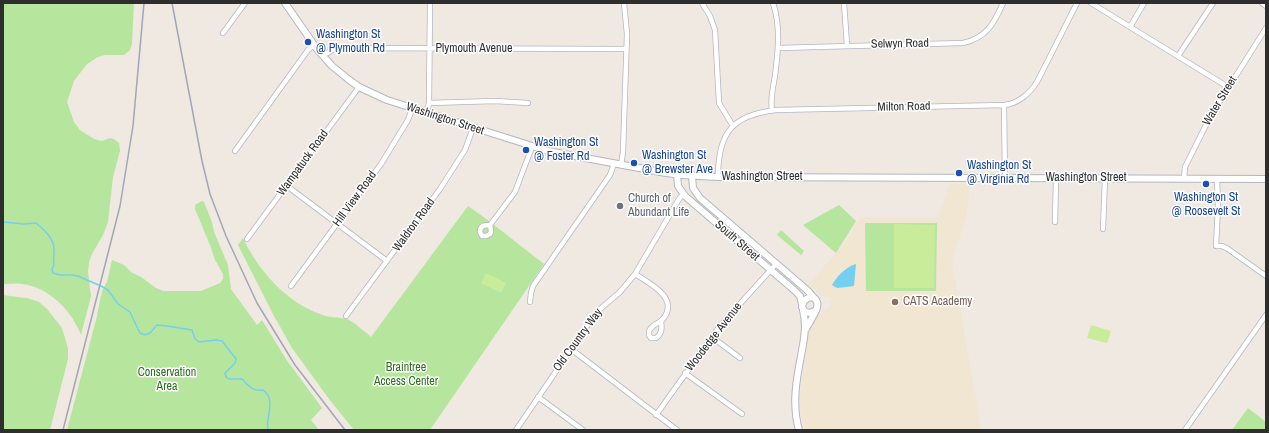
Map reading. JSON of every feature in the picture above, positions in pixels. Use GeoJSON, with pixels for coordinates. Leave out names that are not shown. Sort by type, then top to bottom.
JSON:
{"type":"FeatureCollection","features":[{"type":"Feature","properties":{"kind":"main road","name":"Washington Street"},"geometry":{"type":"LineString","coordinates":[[285,3],[323,56],[343,75],[359,87],[380,98],[532,147],[618,165],[677,175],[718,177],[1266,179]]}},
{"type":"Feature","properties":{"kind":"main road"},"geometry":{"type":"LineString","coordinates":[[677,175],[678,186],[683,194]]}},
{"type":"Feature","properties":{"kind":"main road","name":"South Street"},"geometry":{"type":"LineString","coordinates":[[692,176],[693,188],[698,196],[807,290],[815,299]]}},
{"type":"Feature","properties":{"kind":"main road","name":"South Street"},"geometry":{"type":"LineString","coordinates":[[683,194],[800,296],[806,325],[797,374],[795,397],[799,430]]}},
{"type":"Feature","properties":{"kind":"main road"},"geometry":{"type":"LineString","coordinates":[[808,298],[815,299],[818,304],[816,310],[809,313],[803,307],[804,300],[808,298]]}},
{"type":"Feature","properties":{"kind":"main road","name":"South Street"},"geometry":{"type":"LineString","coordinates":[[805,332],[816,310]]}},
{"type":"Feature","properties":{"kind":"street"},"geometry":{"type":"LineString","coordinates":[[223,33],[245,3]]}},
{"type":"Feature","properties":{"kind":"street"},"geometry":{"type":"LineString","coordinates":[[427,114],[429,103],[430,3]]}},
{"type":"Feature","properties":{"kind":"street"},"geometry":{"type":"LineString","coordinates":[[530,302],[533,286],[618,165],[623,152],[626,49],[624,3]]}},
{"type":"Feature","properties":{"kind":"street"},"geometry":{"type":"LineString","coordinates":[[702,3],[710,16],[715,30],[719,102],[733,126]]}},
{"type":"Feature","properties":{"kind":"street"},"geometry":{"type":"LineString","coordinates":[[772,110],[771,101],[778,48],[777,21],[773,3]]}},
{"type":"Feature","properties":{"kind":"street"},"geometry":{"type":"LineString","coordinates":[[844,3],[847,45]]}},
{"type":"Feature","properties":{"kind":"street","name":"Selwyn Road"},"geometry":{"type":"LineString","coordinates":[[778,48],[966,42],[989,30],[997,18],[1003,3]]}},
{"type":"Feature","properties":{"kind":"street","name":"Milton Road"},"geometry":{"type":"LineString","coordinates":[[718,177],[718,162],[723,142],[728,131],[733,126],[748,117],[772,110],[1010,104],[1030,92],[1035,85],[1077,3]]}},
{"type":"Feature","properties":{"kind":"street"},"geometry":{"type":"LineString","coordinates":[[1091,3],[1228,87]]}},
{"type":"Feature","properties":{"kind":"street"},"geometry":{"type":"LineString","coordinates":[[1130,27],[1144,3]]}},
{"type":"Feature","properties":{"kind":"street"},"geometry":{"type":"LineString","coordinates":[[1178,56],[1213,3]]}},
{"type":"Feature","properties":{"kind":"street"},"geometry":{"type":"LineString","coordinates":[[1262,3],[1266,6]]}},
{"type":"Feature","properties":{"kind":"street","name":"Water Street"},"geometry":{"type":"LineString","coordinates":[[1184,178],[1186,164],[1210,117],[1266,28]]}},
{"type":"Feature","properties":{"kind":"street"},"geometry":{"type":"LineString","coordinates":[[235,151],[306,53],[314,45]]}},
{"type":"Feature","properties":{"kind":"street","name":"Plymouth Avenue"},"geometry":{"type":"LineString","coordinates":[[323,56],[332,50],[340,48],[626,49]]}},
{"type":"Feature","properties":{"kind":"street","name":"Wampatuck Road"},"geometry":{"type":"LineString","coordinates":[[247,239],[359,87]]}},
{"type":"Feature","properties":{"kind":"street"},"geometry":{"type":"LineString","coordinates":[[429,103],[495,101],[528,103]]}},
{"type":"Feature","properties":{"kind":"street"},"geometry":{"type":"LineString","coordinates":[[1004,105],[1005,178]]}},
{"type":"Feature","properties":{"kind":"street","name":"Hill View Road"},"geometry":{"type":"LineString","coordinates":[[291,286],[384,159],[408,120],[412,109]]}},
{"type":"Feature","properties":{"kind":"street","name":"Waldron Road"},"geometry":{"type":"LineString","coordinates":[[346,316],[448,177],[465,150],[473,128]]}},
{"type":"Feature","properties":{"kind":"street"},"geometry":{"type":"LineString","coordinates":[[490,225],[515,192],[532,147]]}},
{"type":"Feature","properties":{"kind":"street"},"geometry":{"type":"LineString","coordinates":[[1055,222],[1056,178]]}},
{"type":"Feature","properties":{"kind":"street"},"geometry":{"type":"LineString","coordinates":[[1103,229],[1105,178]]}},
{"type":"Feature","properties":{"kind":"street"},"geometry":{"type":"LineString","coordinates":[[1217,179],[1218,206],[1216,246],[1224,247],[1230,250],[1266,276]]}},
{"type":"Feature","properties":{"kind":"street"},"geometry":{"type":"LineString","coordinates":[[286,186],[387,261]]}},
{"type":"Feature","properties":{"kind":"street","name":"Old Country Way"},"geometry":{"type":"LineString","coordinates":[[516,430],[595,314],[620,292],[635,274],[679,198],[683,194]]}},
{"type":"Feature","properties":{"kind":"street","name":"Woodedge Avenue"},"geometry":{"type":"LineString","coordinates":[[656,415],[685,373],[725,320],[776,264]]}},
{"type":"Feature","properties":{"kind":"street"},"geometry":{"type":"LineString","coordinates":[[635,274],[654,286],[664,296],[667,303],[667,309],[662,321]]}},
{"type":"Feature","properties":{"kind":"street"},"geometry":{"type":"LineString","coordinates":[[1185,430],[1266,315]]}},
{"type":"Feature","properties":{"kind":"street"},"geometry":{"type":"LineString","coordinates":[[712,337],[740,358]]}},
{"type":"Feature","properties":{"kind":"street"},"geometry":{"type":"LineString","coordinates":[[571,349],[677,430]]}},
{"type":"Feature","properties":{"kind":"street"},"geometry":{"type":"LineString","coordinates":[[685,373],[742,414]]}},
{"type":"Feature","properties":{"kind":"street"},"geometry":{"type":"LineString","coordinates":[[538,397],[583,430]]}},
{"type":"Feature","properties":{"kind":"shaded area","name":"CATS Academy"},"geometry":{"type":"Polygon","coordinates":[[[949,184],[971,184],[966,218],[952,261],[981,430],[805,430],[801,414],[800,397],[809,333],[816,318],[829,307],[831,297],[821,296],[808,285],[843,245],[861,217],[939,217],[949,184]]]}},
{"type":"Feature","properties":{"kind":"green space"},"geometry":{"type":"Polygon","coordinates":[[[3,3],[134,3],[132,44],[130,50],[124,55],[105,55],[98,57],[87,64],[74,81],[67,102],[74,122],[80,130],[94,139],[102,141],[110,138],[114,139],[119,143],[120,151],[113,177],[108,222],[89,262],[88,272],[91,296],[81,335],[72,317],[50,295],[32,286],[3,284],[3,3]]]}},
{"type":"Feature","properties":{"kind":"green space","name":"Conservation Area"},"geometry":{"type":"Polygon","coordinates":[[[202,201],[204,202],[212,222],[214,232],[228,265],[231,289],[257,325],[262,320],[286,359],[322,408],[311,420],[319,430],[67,430],[97,316],[102,291],[107,282],[112,260],[124,265],[131,272],[163,291],[201,291],[220,283],[223,279],[223,274],[215,260],[195,209],[195,205],[202,201]]]}},
{"type":"Feature","properties":{"kind":"green space"},"geometry":{"type":"Polygon","coordinates":[[[839,205],[856,221],[836,253],[803,225],[839,205]]]}},
{"type":"Feature","properties":{"kind":"green space","name":"Braintree Access Center"},"geometry":{"type":"Polygon","coordinates":[[[468,206],[544,264],[430,430],[354,430],[329,399],[292,348],[238,245],[243,238],[257,262],[274,284],[296,302],[323,315],[350,320],[371,337],[468,206]]]}},
{"type":"Feature","properties":{"kind":"green space"},"geometry":{"type":"Polygon","coordinates":[[[865,223],[937,223],[936,291],[866,291],[865,223]]]}},
{"type":"Feature","properties":{"kind":"green space"},"geometry":{"type":"Polygon","coordinates":[[[894,224],[935,225],[934,288],[894,288],[894,224]]]}},
{"type":"Feature","properties":{"kind":"green space"},"geometry":{"type":"Polygon","coordinates":[[[781,230],[804,251],[801,255],[777,235],[781,230]]]}},
{"type":"Feature","properties":{"kind":"green space"},"geometry":{"type":"Polygon","coordinates":[[[486,273],[506,283],[501,293],[481,283],[486,273]]]}},
{"type":"Feature","properties":{"kind":"green space"},"geometry":{"type":"Polygon","coordinates":[[[3,295],[27,298],[39,302],[47,309],[62,328],[68,348],[68,359],[50,430],[3,430],[3,295]]]}},
{"type":"Feature","properties":{"kind":"green space"},"geometry":{"type":"Polygon","coordinates":[[[1091,325],[1111,331],[1107,343],[1087,338],[1091,325]]]}},
{"type":"Feature","properties":{"kind":"green space"},"geometry":{"type":"Polygon","coordinates":[[[1248,408],[1266,422],[1266,430],[1232,430],[1248,408]]]}},
{"type":"Feature","properties":{"kind":"water"},"geometry":{"type":"Polygon","coordinates":[[[856,264],[854,286],[837,288],[832,285],[842,272],[856,264]]]}},
{"type":"Feature","properties":{"kind":"waterway"},"geometry":{"type":"LineString","coordinates":[[3,222],[24,224],[36,223],[48,234],[54,245],[53,273],[78,276],[108,290],[118,304],[130,312],[140,333],[145,335],[150,333],[157,325],[161,325],[192,330],[195,339],[199,342],[216,340],[222,341],[236,359],[235,363],[225,373],[226,377],[229,379],[242,379],[251,388],[263,390],[267,394],[270,404],[267,425],[268,430]]}},
{"type":"Feature","properties":{"kind":"railway"},"geometry":{"type":"LineString","coordinates":[[63,430],[120,206],[133,126],[144,3]]}},
{"type":"Feature","properties":{"kind":"railway"},"geometry":{"type":"LineString","coordinates":[[172,3],[202,161],[210,194],[226,236],[257,303],[295,365],[345,430]]}},
{"type":"Feature","properties":{"kind":"place","name":"Washington St @ Plymouth Rd"},"geometry":{"type":"Point","coordinates":[308,42]}},
{"type":"Feature","properties":{"kind":"place","name":"Washington St @ Foster Rd"},"geometry":{"type":"Point","coordinates":[526,150]}},
{"type":"Feature","properties":{"kind":"place","name":"Washington St @ Brewster Ave"},"geometry":{"type":"Point","coordinates":[634,163]}},
{"type":"Feature","properties":{"kind":"place","name":"Washington St @ Virginia Rd"},"geometry":{"type":"Point","coordinates":[959,173]}},
{"type":"Feature","properties":{"kind":"place","name":"Washington St @ Roosevelt St"},"geometry":{"type":"Point","coordinates":[1206,184]}},
{"type":"Feature","properties":{"kind":"place","name":"Church of Abundant Life"},"geometry":{"type":"Point","coordinates":[620,206]}},
{"type":"Feature","properties":{"kind":"place","name":"CATS Academy"},"geometry":{"type":"Point","coordinates":[895,302]}}]}
